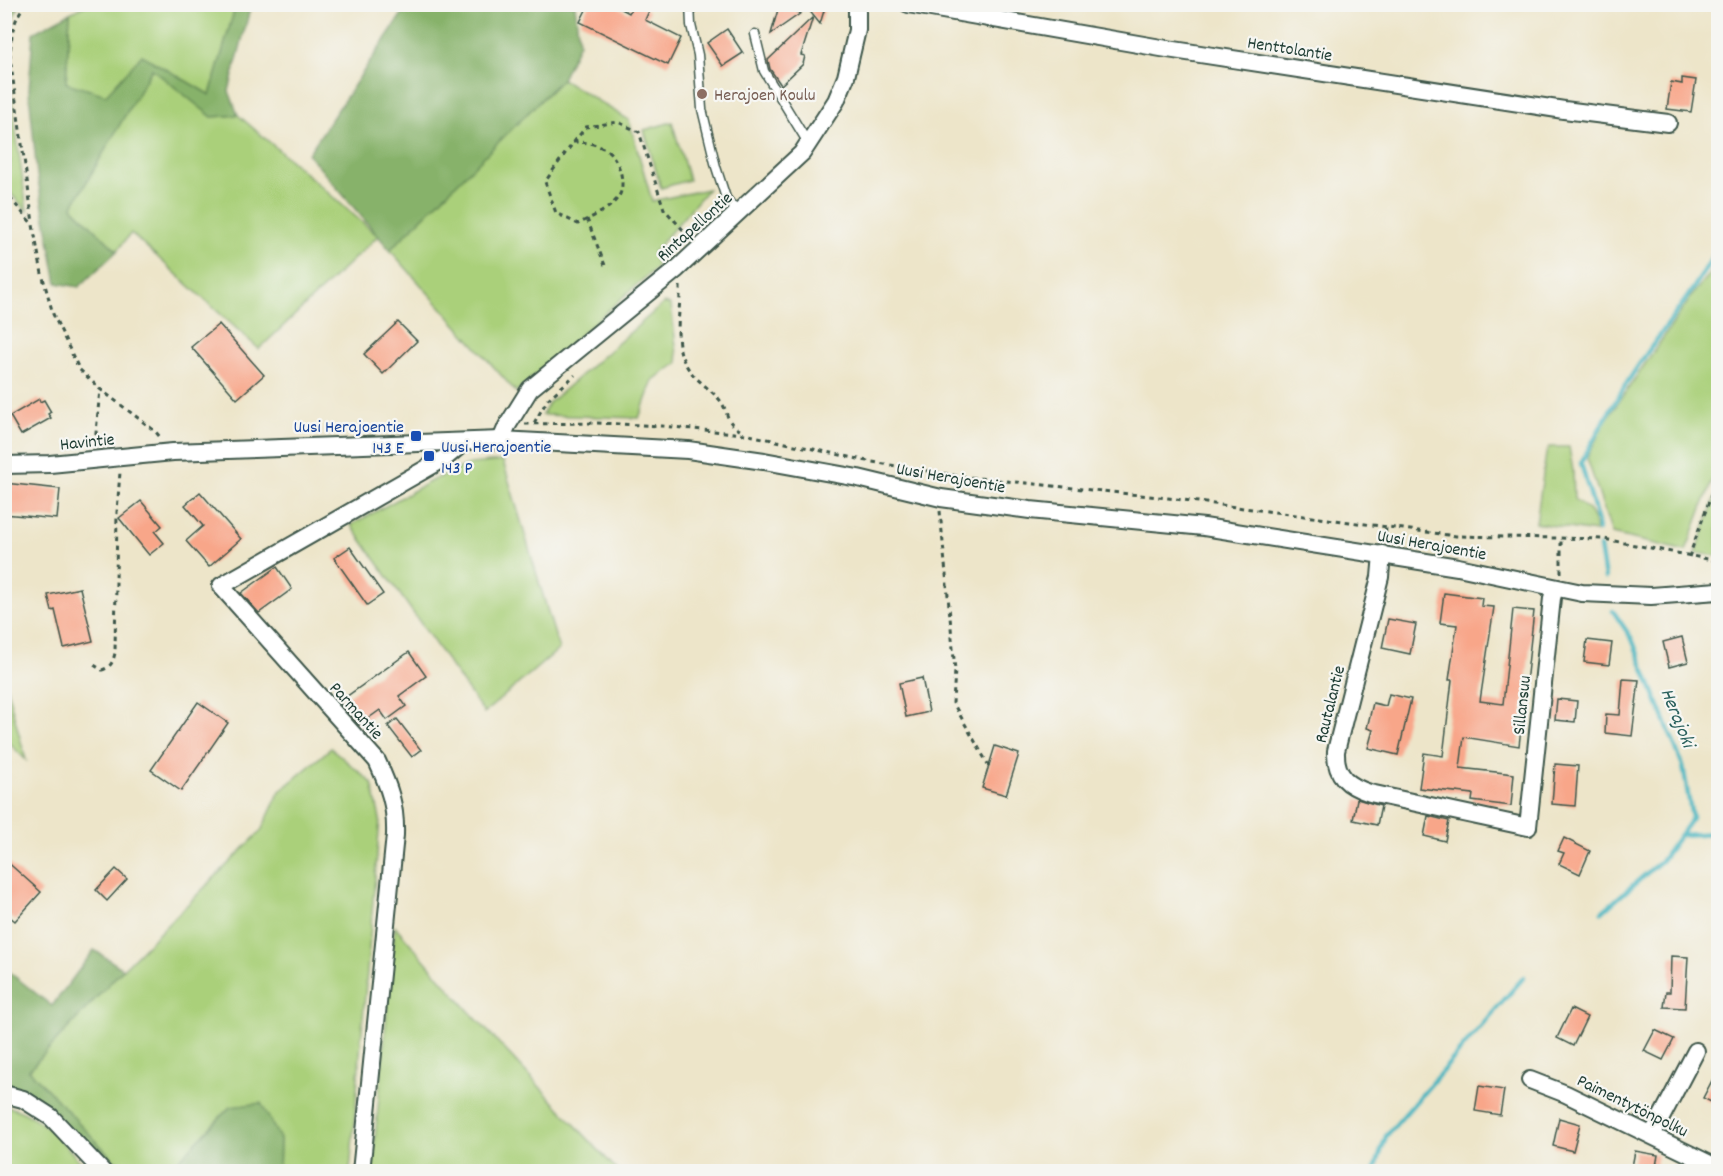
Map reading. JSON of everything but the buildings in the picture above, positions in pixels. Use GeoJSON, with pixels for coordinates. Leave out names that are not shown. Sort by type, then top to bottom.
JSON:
{"type":"FeatureCollection","features":[{"type":"Feature","properties":{"kind":"street","name":"Rintapellontie"},"geometry":{"type":"LineString","coordinates":[[504,433],[530,389],[677,269],[802,153],[836,101],[846,77],[857,30],[857,4]]}},
{"type":"Feature","properties":{"kind":"street","name":"Henttolantie"},"geometry":{"type":"LineString","coordinates":[[908,4],[1207,55],[1564,110],[1668,123]]}},
{"type":"Feature","properties":{"kind":"street","name":"Uusi Herajoentie"},"geometry":{"type":"LineString","coordinates":[[173,452],[464,442],[504,433],[688,450],[764,461],[846,476],[941,498],[1030,510],[1204,527],[1458,567],[1582,593],[1651,596],[1719,591]]}},
{"type":"Feature","properties":{"kind":"street","name":"Parmantie"},"geometry":{"type":"LineString","coordinates":[[361,1172],[395,835],[396,815],[391,790],[377,761],[220,586],[445,458],[464,442]]}},
{"type":"Feature","properties":{"kind":"street","name":"Havintie"},"geometry":{"type":"LineString","coordinates":[[4,465],[50,464],[173,452]]}},
{"type":"Feature","properties":{"kind":"street","name":"Rautalantie"},"geometry":{"type":"LineString","coordinates":[[1382,554],[1380,577],[1336,751],[1339,774],[1356,789],[1370,793],[1528,827]]}},
{"type":"Feature","properties":{"kind":"street","name":"Sillansuu"},"geometry":{"type":"LineString","coordinates":[[1528,827],[1552,598],[1556,588]]}},
{"type":"Feature","properties":{"kind":"street"},"geometry":{"type":"LineString","coordinates":[[1652,1135],[1696,1051]]}},
{"type":"Feature","properties":{"kind":"street","name":"Paimentytönpolku"},"geometry":{"type":"LineString","coordinates":[[1530,1080],[1566,1094],[1719,1168]]}},
{"type":"Feature","properties":{"kind":"street"},"geometry":{"type":"LineString","coordinates":[[4,1094],[23,1099],[51,1117],[103,1172]]}},
{"type":"Feature","properties":{"kind":"lane"},"geometry":{"type":"LineString","coordinates":[[690,4],[691,25],[698,55],[702,109],[726,198],[738,213]]}},
{"type":"Feature","properties":{"kind":"lane"},"geometry":{"type":"LineString","coordinates":[[755,34],[764,71],[809,144]]}},
{"type":"Feature","properties":{"kind":"path"},"geometry":{"type":"LineString","coordinates":[[27,4],[17,17],[11,37],[10,58],[33,225],[42,274],[53,314],[80,369],[100,389],[155,431],[173,452]]}},
{"type":"Feature","properties":{"kind":"path"},"geometry":{"type":"LineString","coordinates":[[573,142],[589,142],[608,150],[622,172],[620,195],[602,213],[578,224],[556,213],[545,182],[573,142],[586,127],[618,122],[639,132],[664,209],[685,232]]}},
{"type":"Feature","properties":{"kind":"path"},"geometry":{"type":"LineString","coordinates":[[4,191],[33,225]]}},
{"type":"Feature","properties":{"kind":"path"},"geometry":{"type":"LineString","coordinates":[[587,219],[606,268]]}},
{"type":"Feature","properties":{"kind":"path"},"geometry":{"type":"LineString","coordinates":[[680,279],[681,308],[678,326],[680,348],[686,365],[720,401],[731,425],[745,434]]}},
{"type":"Feature","properties":{"kind":"path"},"geometry":{"type":"LineString","coordinates":[[92,460],[100,389]]}},
{"type":"Feature","properties":{"kind":"path"},"geometry":{"type":"LineString","coordinates":[[504,433],[534,423],[597,423],[662,426],[745,434],[872,462],[959,476],[1168,498],[1456,536],[1604,540],[1719,561]]}},
{"type":"Feature","properties":{"kind":"path"},"geometry":{"type":"LineString","coordinates":[[94,665],[102,670],[108,668],[115,653],[117,512],[122,457]]}},
{"type":"Feature","properties":{"kind":"path"},"geometry":{"type":"LineString","coordinates":[[1689,556],[1719,477]]}},
{"type":"Feature","properties":{"kind":"path"},"geometry":{"type":"LineString","coordinates":[[941,498],[940,520],[955,670],[953,703],[989,766]]}},
{"type":"Feature","properties":{"kind":"path"},"geometry":{"type":"LineString","coordinates":[[1556,588],[1561,578],[1561,539]]}},
{"type":"Feature","properties":{"kind":"green space"},"geometry":{"type":"Polygon","coordinates":[[[236,4],[251,5],[229,91],[238,115],[212,117],[152,69],[72,207],[117,251],[79,287],[57,283],[37,175],[29,91],[33,33],[70,13],[66,83],[106,95],[142,55],[210,95],[236,4]]]}},
{"type":"Feature","properties":{"kind":"green space"},"geometry":{"type":"Polygon","coordinates":[[[86,5],[236,5],[210,95],[142,56],[106,95],[66,83],[70,13],[86,5]]]}},
{"type":"Feature","properties":{"kind":"green space"},"geometry":{"type":"Polygon","coordinates":[[[408,5],[575,5],[579,43],[562,79],[390,250],[308,154],[408,5]]]}},
{"type":"Feature","properties":{"kind":"green space"},"geometry":{"type":"Polygon","coordinates":[[[19,7],[10,25],[6,59],[27,211],[10,193],[5,184],[10,162],[4,143],[5,14],[19,7]]]}},
{"type":"Feature","properties":{"kind":"green space"},"geometry":{"type":"Polygon","coordinates":[[[152,68],[212,117],[238,115],[378,236],[259,349],[131,233],[117,251],[72,207],[152,68]]]}},
{"type":"Feature","properties":{"kind":"green space"},"geometry":{"type":"Polygon","coordinates":[[[562,79],[629,120],[652,201],[708,189],[653,253],[657,267],[516,392],[390,250],[562,79]]]}},
{"type":"Feature","properties":{"kind":"green space"},"geometry":{"type":"Polygon","coordinates":[[[672,122],[689,180],[661,188],[644,130],[672,122]]]}},
{"type":"Feature","properties":{"kind":"green space"},"geometry":{"type":"Polygon","coordinates":[[[1718,261],[1718,465],[1686,551],[1612,534],[1587,458],[1605,422],[1718,261]]]}},
{"type":"Feature","properties":{"kind":"green space"},"geometry":{"type":"Polygon","coordinates":[[[664,303],[671,305],[678,363],[653,380],[639,418],[542,415],[549,403],[664,303]]]}},
{"type":"Feature","properties":{"kind":"green space"},"geometry":{"type":"Polygon","coordinates":[[[1549,447],[1569,447],[1574,499],[1590,512],[1596,532],[1536,523],[1549,447]]]}},
{"type":"Feature","properties":{"kind":"green space"},"geometry":{"type":"Polygon","coordinates":[[[503,461],[559,649],[484,713],[351,525],[433,480],[470,464],[503,461]]]}},
{"type":"Feature","properties":{"kind":"green space"},"geometry":{"type":"Polygon","coordinates":[[[1718,489],[1718,556],[1696,553],[1718,489]]]}},
{"type":"Feature","properties":{"kind":"green space"},"geometry":{"type":"Polygon","coordinates":[[[5,682],[26,760],[5,739],[5,682]]]}},
{"type":"Feature","properties":{"kind":"green space"},"geometry":{"type":"Polygon","coordinates":[[[331,748],[372,783],[380,819],[350,1171],[279,1171],[280,1139],[230,1107],[171,1168],[138,1171],[114,1160],[29,1070],[123,969],[261,831],[280,791],[331,748]]]}},
{"type":"Feature","properties":{"kind":"green space"},"geometry":{"type":"Polygon","coordinates":[[[395,926],[469,1011],[618,1171],[372,1171],[395,926]]]}},
{"type":"Feature","properties":{"kind":"green space"},"geometry":{"type":"Polygon","coordinates":[[[94,950],[123,969],[29,1070],[114,1160],[138,1171],[106,1171],[5,1088],[4,968],[52,1006],[94,950]]]}},
{"type":"Feature","properties":{"kind":"green space"},"geometry":{"type":"Polygon","coordinates":[[[261,1103],[280,1139],[279,1171],[154,1171],[171,1168],[230,1107],[261,1103]]]}},
{"type":"Feature","properties":{"kind":"green space"},"geometry":{"type":"Polygon","coordinates":[[[4,1106],[30,1115],[41,1123],[89,1171],[5,1171],[4,1106]]]}},
{"type":"Feature","properties":{"kind":"waterway","name":"Herajoki"},"geometry":{"type":"LineString","coordinates":[[1598,530],[1598,522],[1581,463],[1629,380],[1694,287],[1718,246]]}},
{"type":"Feature","properties":{"kind":"waterway","name":"Herajoki"},"geometry":{"type":"LineString","coordinates":[[1600,547],[1605,578]]}},
{"type":"Feature","properties":{"kind":"waterway","name":"Herajoki"},"geometry":{"type":"LineString","coordinates":[[1602,912],[1662,860],[1692,818],[1683,766],[1632,639],[1613,611]]}},
{"type":"Feature","properties":{"kind":"waterway"},"geometry":{"type":"LineString","coordinates":[[1680,835],[1718,833]]}},
{"type":"Feature","properties":{"kind":"waterway","name":"Herajoki"},"geometry":{"type":"LineString","coordinates":[[1374,1172],[1386,1136],[1524,977]]}},
{"type":"Feature","properties":{"kind":"place","name":"Herajoen Koulu"},"geometry":{"type":"Point","coordinates":[702,94]}},
{"type":"Feature","properties":{"kind":"place","name":"Uusi Herajoentie 143 E"},"geometry":{"type":"Point","coordinates":[416,436]}},
{"type":"Feature","properties":{"kind":"place","name":"Uusi Herajoentie 143 P"},"geometry":{"type":"Point","coordinates":[429,456]}}]}
